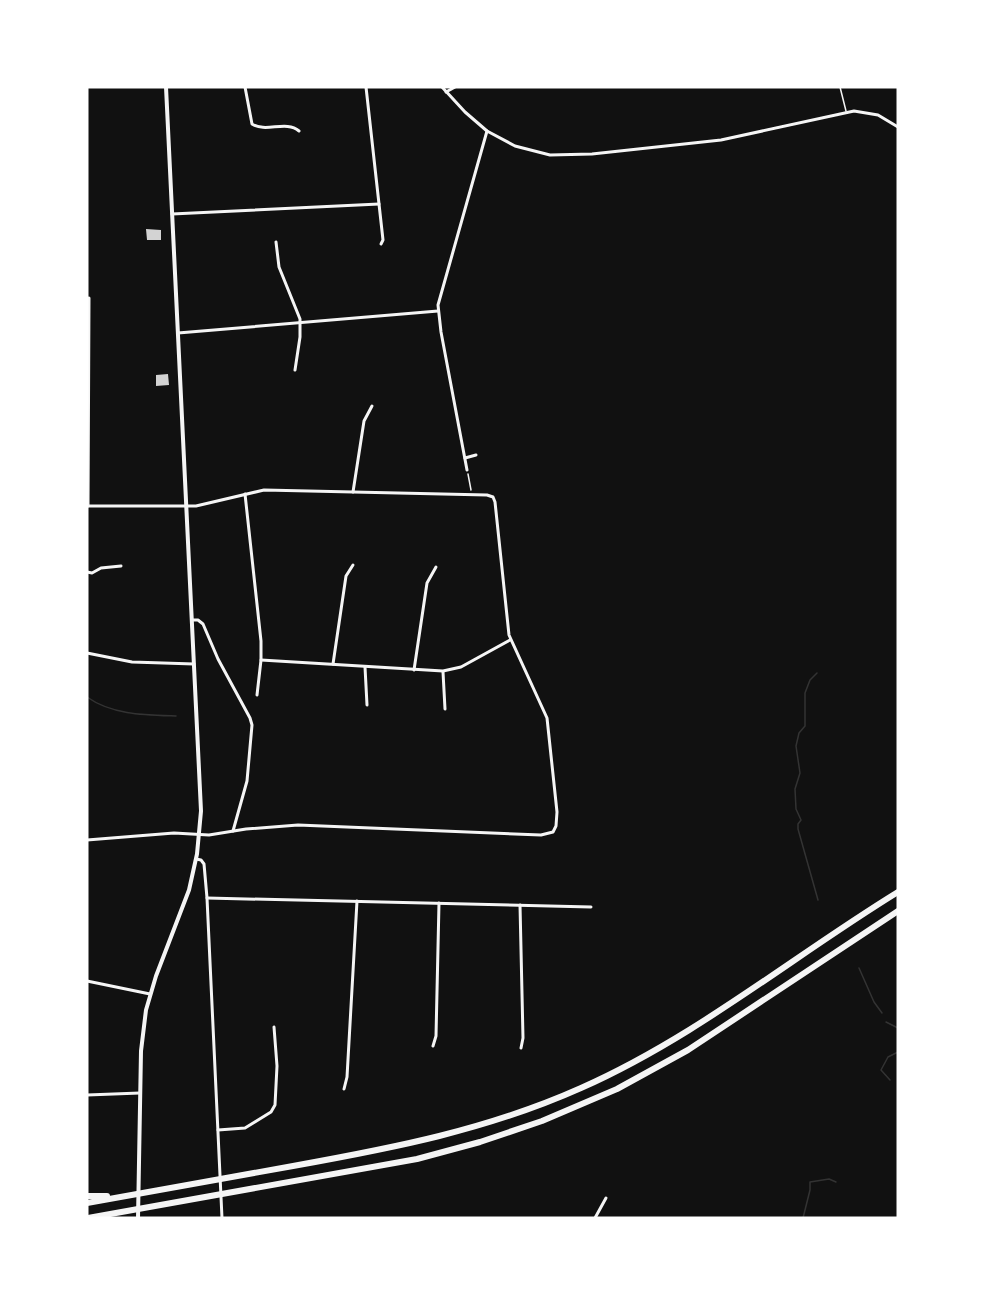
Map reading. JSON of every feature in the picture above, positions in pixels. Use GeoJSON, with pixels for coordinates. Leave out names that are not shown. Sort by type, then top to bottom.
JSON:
{"type":"FeatureCollection","features":[{"type":"Feature","properties":{"kind":"highway"},"geometry":{"type":"LineString","coordinates":[[87,1203],[430,1140],[500,1120],[568,1094],[620,1070],[675,1040],[898,892]]}},
{"type":"Feature","properties":{"kind":"highway"},"geometry":{"type":"LineString","coordinates":[[88,1218],[425,1157],[496,1137],[572,1109],[639,1078],[688,1050],[898,911]]}},
{"type":"Feature","properties":{"kind":"highway"},"geometry":{"type":"LineString","coordinates":[[87,1196],[120,1197]]}},
{"type":"Feature","properties":{"kind":"street"},"geometry":{"type":"LineString","coordinates":[[138,1218],[142,1041],[150,994],[184,906],[196,859],[200,835],[201,802],[166,87]]}},
{"type":"Feature","properties":{"kind":"street"},"geometry":{"type":"LineString","coordinates":[[245,87],[252,124],[261,128],[291,126],[299,131]]}},
{"type":"Feature","properties":{"kind":"street"},"geometry":{"type":"LineString","coordinates":[[366,87],[384,240],[381,244]]}},
{"type":"Feature","properties":{"kind":"street"},"geometry":{"type":"LineString","coordinates":[[442,87],[486,131],[526,150],[550,155],[567,156],[721,140],[846,112],[872,113],[889,120],[898,127]]}},
{"type":"Feature","properties":{"kind":"street"},"geometry":{"type":"LineString","coordinates":[[446,92],[454,87]]}},
{"type":"Feature","properties":{"kind":"street"},"geometry":{"type":"LineString","coordinates":[[467,470],[438,311],[443,282],[486,131]]}},
{"type":"Feature","properties":{"kind":"street"},"geometry":{"type":"LineString","coordinates":[[172,214],[379,204]]}},
{"type":"Feature","properties":{"kind":"street"},"geometry":{"type":"LineString","coordinates":[[276,242],[279,267],[300,323],[295,370]]}},
{"type":"Feature","properties":{"kind":"street"},"geometry":{"type":"LineString","coordinates":[[87,840],[168,834],[213,835],[298,825],[541,835],[553,832],[557,812],[547,718],[510,640],[495,501],[490,496],[472,495],[264,490],[206,504],[187,506],[88,506],[89,298]]}},
{"type":"Feature","properties":{"kind":"street"},"geometry":{"type":"LineString","coordinates":[[178,333],[438,311]]}},
{"type":"Feature","properties":{"kind":"street"},"geometry":{"type":"LineString","coordinates":[[354,492],[364,421],[372,406]]}},
{"type":"Feature","properties":{"kind":"street"},"geometry":{"type":"LineString","coordinates":[[465,458],[476,455]]}},
{"type":"Feature","properties":{"kind":"street"},"geometry":{"type":"LineString","coordinates":[[244,493],[261,660],[256,695]]}},
{"type":"Feature","properties":{"kind":"street"},"geometry":{"type":"LineString","coordinates":[[333,664],[346,576],[353,565]]}},
{"type":"Feature","properties":{"kind":"street"},"geometry":{"type":"LineString","coordinates":[[87,572],[93,573],[101,568],[121,566]]}},
{"type":"Feature","properties":{"kind":"street"},"geometry":{"type":"LineString","coordinates":[[414,670],[428,583],[436,567]]}},
{"type":"Feature","properties":{"kind":"street"},"geometry":{"type":"LineString","coordinates":[[192,620],[198,620],[203,624],[218,659],[251,722],[247,781],[233,831]]}},
{"type":"Feature","properties":{"kind":"street"},"geometry":{"type":"LineString","coordinates":[[261,660],[443,671],[461,667],[510,640]]}},
{"type":"Feature","properties":{"kind":"street"},"geometry":{"type":"LineString","coordinates":[[87,653],[132,662],[194,664]]}},
{"type":"Feature","properties":{"kind":"street"},"geometry":{"type":"LineString","coordinates":[[365,667],[367,705]]}},
{"type":"Feature","properties":{"kind":"street"},"geometry":{"type":"LineString","coordinates":[[443,671],[445,709]]}},
{"type":"Feature","properties":{"kind":"street"},"geometry":{"type":"LineString","coordinates":[[196,859],[201,860],[204,864],[207,898],[222,1218]]}},
{"type":"Feature","properties":{"kind":"street"},"geometry":{"type":"LineString","coordinates":[[207,898],[591,907]]}},
{"type":"Feature","properties":{"kind":"street"},"geometry":{"type":"LineString","coordinates":[[344,1089],[347,1077],[357,901]]}},
{"type":"Feature","properties":{"kind":"street"},"geometry":{"type":"LineString","coordinates":[[433,1046],[436,1036],[439,903]]}},
{"type":"Feature","properties":{"kind":"street"},"geometry":{"type":"LineString","coordinates":[[520,905],[524,1038],[521,1048]]}},
{"type":"Feature","properties":{"kind":"street"},"geometry":{"type":"LineString","coordinates":[[87,981],[150,994]]}},
{"type":"Feature","properties":{"kind":"street"},"geometry":{"type":"LineString","coordinates":[[218,1130],[244,1128],[272,1112],[275,1105],[277,1066],[274,1027]]}},
{"type":"Feature","properties":{"kind":"street"},"geometry":{"type":"LineString","coordinates":[[87,1095],[140,1093]]}},
{"type":"Feature","properties":{"kind":"street"},"geometry":{"type":"LineString","coordinates":[[595,1218],[606,1198]]}},
{"type":"Feature","properties":{"kind":"lane"},"geometry":{"type":"LineString","coordinates":[[840,87],[846,112]]}},
{"type":"Feature","properties":{"kind":"path"},"geometry":{"type":"LineString","coordinates":[[467,470],[472,495]]}},
{"type":"Feature","properties":{"kind":"building"},"geometry":{"type":"Polygon","coordinates":[[[146,229],[161,230],[161,240],[147,240],[146,229]]]}},
{"type":"Feature","properties":{"kind":"building"},"geometry":{"type":"Polygon","coordinates":[[[168,374],[169,385],[156,386],[156,375],[168,374]]]}},
{"type":"Feature","properties":{"kind":"waterway"},"geometry":{"type":"LineString","coordinates":[[817,673],[810,680],[805,693],[805,726],[799,733],[796,746],[800,773],[795,789],[796,809],[801,820],[798,829],[818,900]]}},
{"type":"Feature","properties":{"kind":"waterway"},"geometry":{"type":"LineString","coordinates":[[87,697],[118,711],[176,716]]}},
{"type":"Feature","properties":{"kind":"waterway"},"geometry":{"type":"LineString","coordinates":[[859,968],[874,1002],[882,1013]]}},
{"type":"Feature","properties":{"kind":"waterway"},"geometry":{"type":"LineString","coordinates":[[886,1022],[898,1028]]}},
{"type":"Feature","properties":{"kind":"waterway"},"geometry":{"type":"LineString","coordinates":[[890,1080],[881,1070],[888,1057],[898,1052],[898,1044]]}},
{"type":"Feature","properties":{"kind":"waterway"},"geometry":{"type":"LineString","coordinates":[[803,1218],[810,1182],[829,1179],[836,1182]]}}]}
